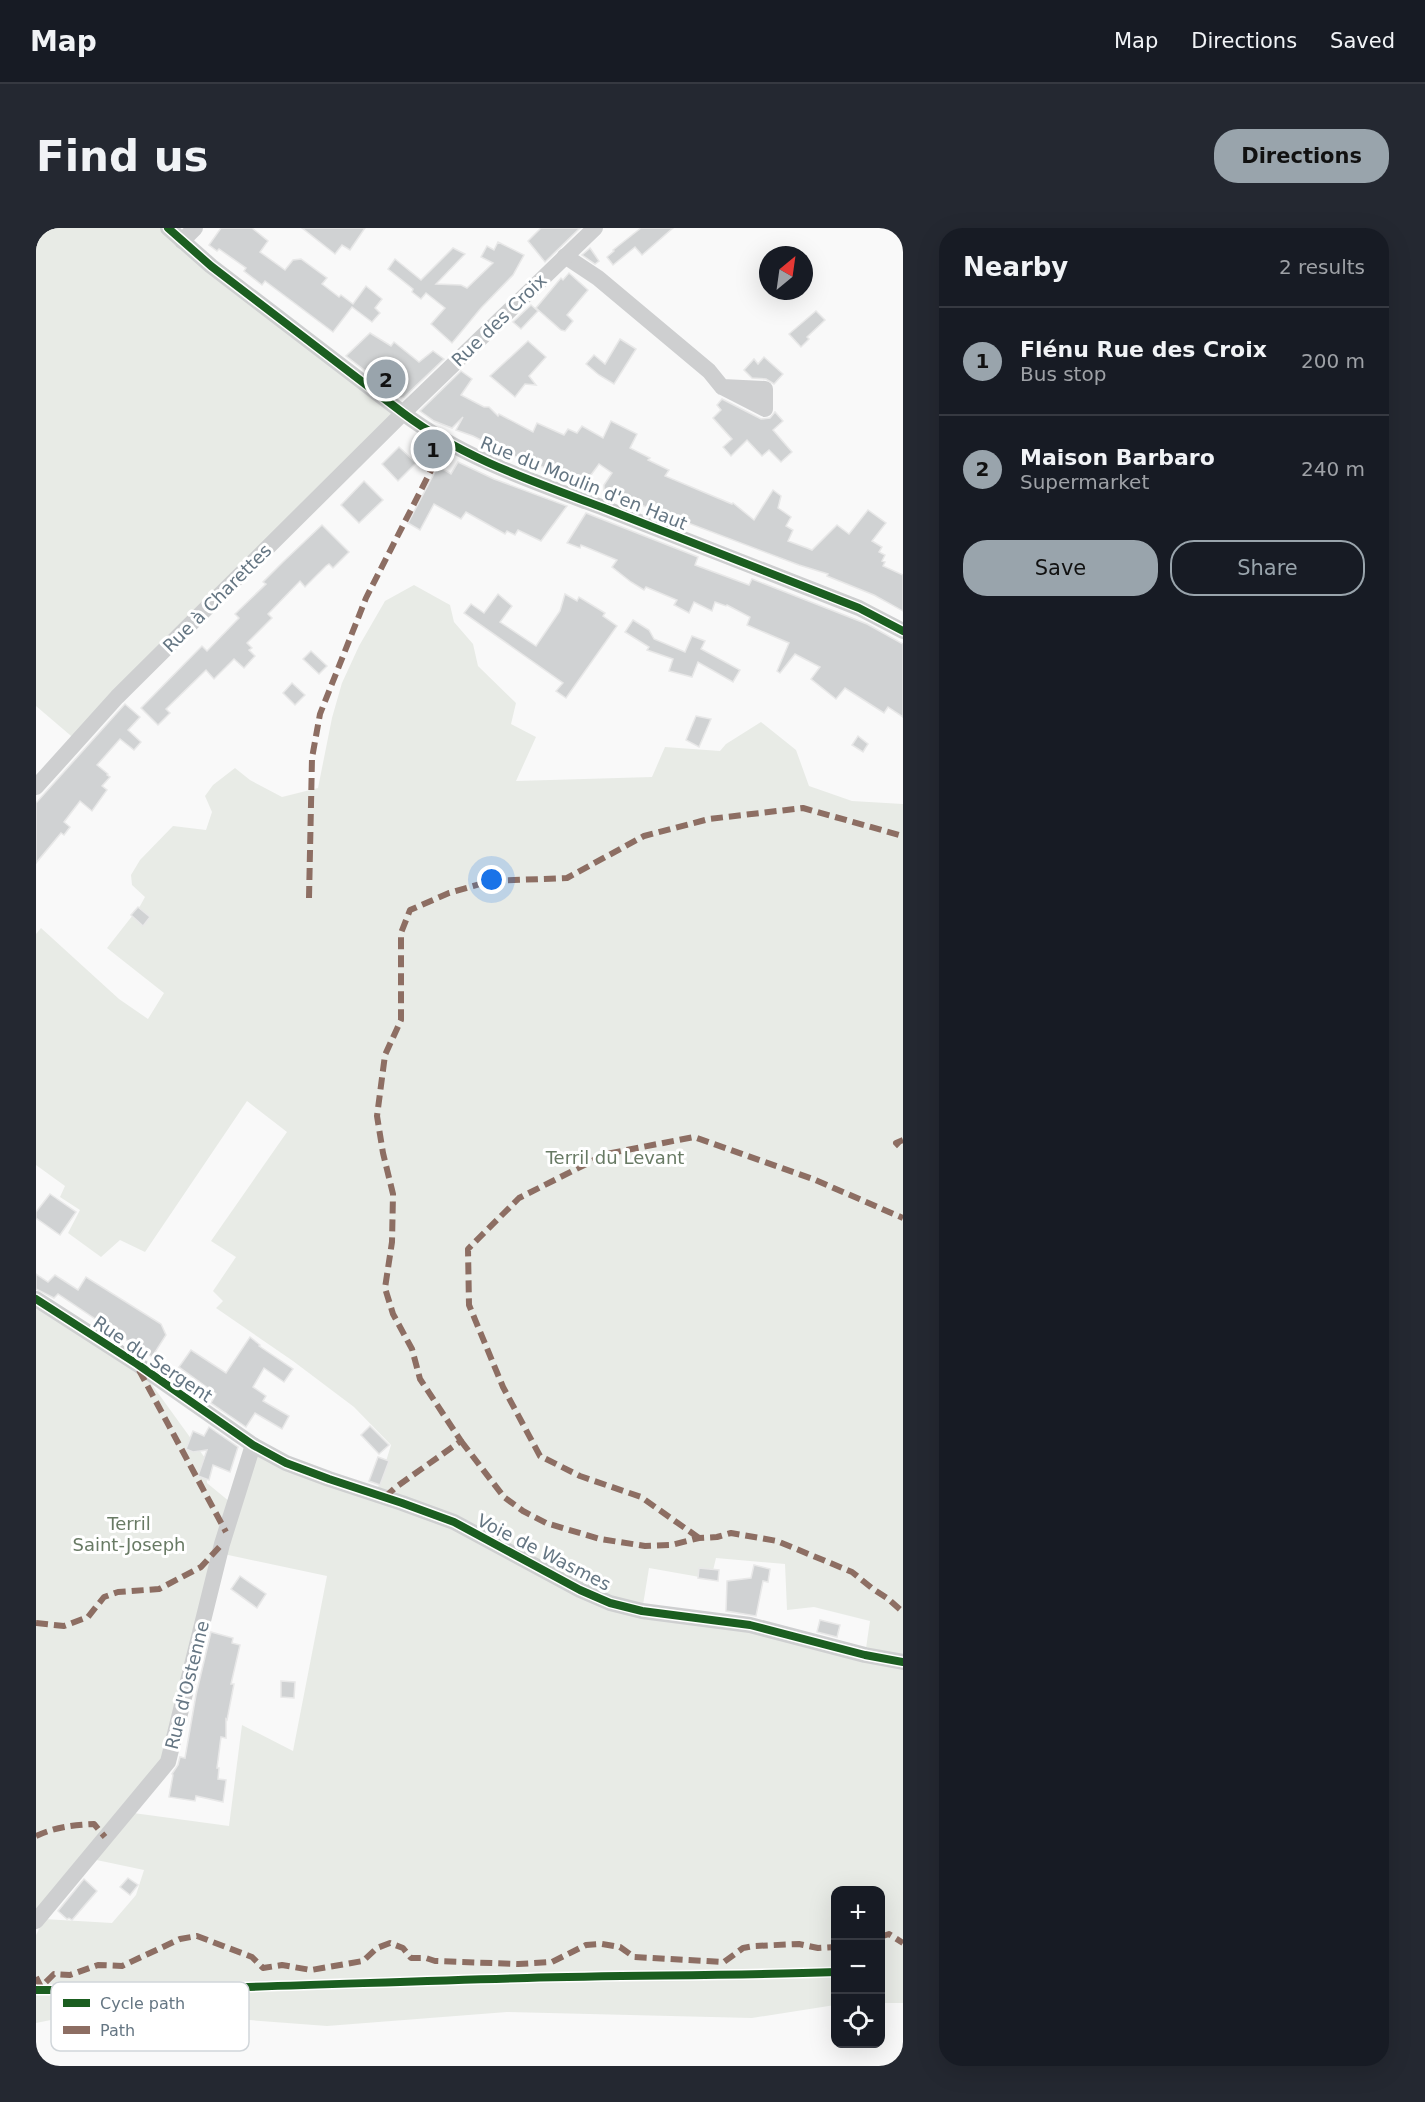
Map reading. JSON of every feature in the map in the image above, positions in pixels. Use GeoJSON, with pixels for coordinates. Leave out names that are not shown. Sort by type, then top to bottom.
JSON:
{"type":"FeatureCollection","features":[{"type":"Feature","properties":{"kind":"street","name":"Rue du Moulin d'en Haut"},"geometry":{"type":"LineString","coordinates":[[168,228],[211,266],[418,425],[454,446],[538,483],[859,608],[903,631]]}},
{"type":"Feature","properties":{"kind":"street"},"geometry":{"type":"LineString","coordinates":[[182,241],[195,228]]}},
{"type":"Feature","properties":{"kind":"street","name":"Rue des Croix"},"geometry":{"type":"LineString","coordinates":[[403,413],[595,228]]}},
{"type":"Feature","properties":{"kind":"street"},"geometry":{"type":"LineString","coordinates":[[565,256],[598,278],[709,371],[723,387]]}},
{"type":"Feature","properties":{"kind":"street","name":"Rue à Charettes"},"geometry":{"type":"LineString","coordinates":[[36,787],[117,697],[403,413]]}},
{"type":"Feature","properties":{"kind":"street","name":"Rue du Sergent"},"geometry":{"type":"LineString","coordinates":[[36,1299],[253,1445]]}},
{"type":"Feature","properties":{"kind":"street","name":"Voie de Wasmes"},"geometry":{"type":"LineString","coordinates":[[253,1445],[286,1463],[454,1522],[580,1590],[610,1603],[642,1611],[750,1625],[865,1655],[903,1662]]}},
{"type":"Feature","properties":{"kind":"street","name":"Rue d'Ostenne"},"geometry":{"type":"LineString","coordinates":[[36,1921],[168,1762],[222,1544],[253,1445]]}},
{"type":"Feature","properties":{"kind":"green space"},"geometry":{"type":"Polygon","coordinates":[[[36,228],[168,228],[403,413],[77,741],[36,706],[36,228]]]}},
{"type":"Feature","properties":{"kind":"green space"},"geometry":{"type":"Polygon","coordinates":[[[414,585],[450,605],[454,622],[473,644],[478,666],[516,703],[511,724],[536,737],[516,781],[652,777],[665,747],[720,751],[726,744],[761,722],[796,750],[809,786],[852,801],[903,804],[903,2003],[885,2003],[885,1886],[831,1886],[831,2006],[752,2018],[507,2012],[327,2026],[249,2020],[249,1982],[51,1982],[51,2020],[36,2023],[36,1935],[44,1919],[112,1923],[136,1895],[144,1870],[87,1858],[36,1924],[36,1299],[137,1364],[205,1458],[207,1483],[230,1502],[253,1445],[376,1494],[391,1445],[354,1407],[293,1361],[216,1308],[223,1301],[213,1291],[236,1257],[211,1241],[287,1132],[247,1101],[145,1252],[120,1240],[101,1257],[68,1233],[80,1210],[60,1197],[65,1186],[36,1165],[36,934],[41,928],[119,999],[148,1019],[164,993],[107,948],[145,897],[132,885],[131,875],[140,860],[173,826],[206,830],[212,812],[205,796],[213,785],[235,768],[250,780],[282,797],[318,788],[332,718],[342,683],[359,646],[385,601],[414,585]],[[219,1553],[168,1762],[126,1812],[229,1826],[242,1725],[293,1751],[327,1576],[219,1553]],[[716,1558],[711,1579],[649,1568],[642,1611],[865,1655],[870,1621],[814,1607],[787,1610],[785,1564],[716,1558]]]}},
{"type":"Feature","properties":{"kind":"building"},"geometry":{"type":"Polygon","coordinates":[[[221,228],[252,228],[268,241],[260,252],[285,270],[293,260],[301,259],[327,278],[322,284],[353,304],[366,286],[382,299],[375,308],[380,313],[372,322],[352,307],[333,332],[265,281],[262,285],[244,271],[246,268],[219,249],[217,251],[209,245],[221,228]]]}},
{"type":"Feature","properties":{"kind":"building"},"geometry":{"type":"Polygon","coordinates":[[[302,228],[365,228],[350,250],[342,245],[335,254],[302,228]]]}},
{"type":"Feature","properties":{"kind":"building"},"geometry":{"type":"Polygon","coordinates":[[[541,228],[580,228],[545,262],[528,241],[541,228]]]}},
{"type":"Feature","properties":{"kind":"building"},"geometry":{"type":"Polygon","coordinates":[[[641,228],[673,228],[642,255],[635,247],[613,265],[607,257],[641,228]]]}},
{"type":"Feature","properties":{"kind":"building"},"geometry":{"type":"Polygon","coordinates":[[[498,242],[524,255],[513,275],[452,343],[431,324],[445,308],[426,293],[421,299],[412,292],[413,289],[388,269],[395,259],[421,280],[453,248],[465,254],[436,284],[461,285],[467,288],[493,263],[481,257],[487,246],[494,250],[498,242]]]}},
{"type":"Feature","properties":{"kind":"building"},"geometry":{"type":"Polygon","coordinates":[[[590,248],[599,261],[595,264],[582,255],[590,248]]]}},
{"type":"Feature","properties":{"kind":"building"},"geometry":{"type":"Polygon","coordinates":[[[569,273],[588,290],[567,315],[573,321],[565,331],[536,308],[561,278],[563,280],[569,273]]]}},
{"type":"Feature","properties":{"kind":"building"},"geometry":{"type":"Polygon","coordinates":[[[531,305],[538,311],[521,329],[513,322],[531,305]]]}},
{"type":"Feature","properties":{"kind":"building"},"geometry":{"type":"Polygon","coordinates":[[[816,311],[825,320],[807,337],[809,339],[801,347],[789,334],[816,311]]]}},
{"type":"Feature","properties":{"kind":"building"},"geometry":{"type":"Polygon","coordinates":[[[370,333],[391,346],[394,342],[419,362],[433,351],[444,359],[401,398],[346,356],[370,333]]]}},
{"type":"Feature","properties":{"kind":"building"},"geometry":{"type":"Polygon","coordinates":[[[620,339],[636,349],[614,384],[586,364],[594,355],[605,364],[620,339]]]}},
{"type":"Feature","properties":{"kind":"building"},"geometry":{"type":"Polygon","coordinates":[[[528,341],[546,357],[529,376],[536,385],[525,384],[515,397],[490,376],[528,341]]]}},
{"type":"Feature","properties":{"kind":"building"},"geometry":{"type":"Polygon","coordinates":[[[764,357],[783,374],[774,384],[766,379],[752,378],[744,370],[754,359],[758,364],[764,357]]]}},
{"type":"Feature","properties":{"kind":"building"},"geometry":{"type":"Polygon","coordinates":[[[461,371],[472,379],[461,395],[484,407],[489,407],[498,416],[499,414],[533,432],[537,423],[564,435],[568,429],[577,433],[582,426],[603,438],[611,421],[637,434],[630,448],[669,470],[665,476],[733,503],[754,520],[773,490],[781,496],[778,508],[791,517],[786,526],[793,530],[788,541],[812,550],[837,525],[849,534],[868,510],[886,523],[872,541],[882,547],[879,552],[885,555],[882,561],[885,562],[883,566],[903,575],[903,611],[874,595],[827,576],[828,574],[604,491],[604,485],[612,473],[599,464],[585,483],[567,477],[568,474],[511,455],[456,430],[463,417],[452,428],[434,421],[420,411],[461,371]]]}},
{"type":"Feature","properties":{"kind":"building"},"geometry":{"type":"Polygon","coordinates":[[[722,399],[761,419],[770,418],[775,412],[783,421],[773,430],[792,452],[781,462],[769,450],[762,456],[747,440],[731,456],[723,447],[732,439],[713,418],[721,410],[717,405],[722,399]]]}},
{"type":"Feature","properties":{"kind":"building"},"geometry":{"type":"Polygon","coordinates":[[[399,447],[416,463],[398,481],[382,464],[399,447]]]}},
{"type":"Feature","properties":{"kind":"building"},"geometry":{"type":"Polygon","coordinates":[[[458,462],[494,479],[567,506],[541,541],[518,530],[515,535],[507,531],[505,534],[466,512],[461,519],[434,504],[420,530],[408,523],[438,466],[451,474],[458,462]]]}},
{"type":"Feature","properties":{"kind":"building"},"geometry":{"type":"Polygon","coordinates":[[[364,481],[383,500],[359,523],[341,505],[364,481]]]}},
{"type":"Feature","properties":{"kind":"building"},"geometry":{"type":"Polygon","coordinates":[[[586,513],[698,557],[695,565],[749,585],[752,579],[867,624],[903,644],[903,717],[888,707],[884,713],[845,688],[836,699],[811,679],[820,667],[795,654],[780,673],[777,671],[789,643],[747,625],[750,617],[727,605],[715,602],[712,611],[694,602],[689,613],[674,605],[677,600],[646,587],[644,590],[631,582],[612,567],[617,560],[581,545],[580,548],[567,543],[586,513]]]}},
{"type":"Feature","properties":{"kind":"building"},"geometry":{"type":"Polygon","coordinates":[[[322,525],[349,552],[333,568],[329,564],[326,566],[305,587],[300,581],[268,614],[272,618],[247,643],[252,648],[249,650],[255,656],[244,668],[234,659],[214,679],[206,670],[166,709],[170,713],[158,725],[141,708],[202,646],[207,651],[239,618],[235,614],[266,584],[263,582],[322,525]]]}},
{"type":"Feature","properties":{"kind":"building"},"geometry":{"type":"Polygon","coordinates":[[[498,594],[512,606],[500,622],[536,646],[560,611],[565,594],[577,601],[579,597],[605,613],[603,616],[617,626],[566,698],[556,691],[563,683],[464,613],[471,604],[484,613],[498,594]]]}},
{"type":"Feature","properties":{"kind":"building"},"geometry":{"type":"Polygon","coordinates":[[[633,620],[649,630],[654,639],[685,652],[692,636],[705,641],[701,649],[740,670],[733,682],[698,662],[692,677],[669,671],[673,659],[647,650],[649,647],[625,632],[633,620]]]}},
{"type":"Feature","properties":{"kind":"building"},"geometry":{"type":"Polygon","coordinates":[[[311,651],[327,666],[319,674],[303,659],[311,651]]]}},
{"type":"Feature","properties":{"kind":"building"},"geometry":{"type":"Polygon","coordinates":[[[292,683],[305,695],[295,705],[283,693],[292,683]]]}},
{"type":"Feature","properties":{"kind":"building"},"geometry":{"type":"Polygon","coordinates":[[[125,704],[140,717],[128,730],[141,742],[134,750],[120,739],[97,765],[110,777],[102,786],[107,790],[92,811],[80,801],[64,822],[70,827],[64,835],[61,833],[36,863],[36,803],[125,704]]]}},
{"type":"Feature","properties":{"kind":"building"},"geometry":{"type":"Polygon","coordinates":[[[696,716],[711,719],[699,747],[686,740],[696,716]]]}},
{"type":"Feature","properties":{"kind":"building"},"geometry":{"type":"Polygon","coordinates":[[[858,736],[868,744],[863,752],[852,745],[858,736]]]}},
{"type":"Feature","properties":{"kind":"building"},"geometry":{"type":"Polygon","coordinates":[[[138,907],[150,917],[143,926],[131,915],[138,907]]]}},
{"type":"Feature","properties":{"kind":"building"},"geometry":{"type":"Polygon","coordinates":[[[50,1194],[76,1212],[60,1235],[36,1218],[36,1212],[50,1194]]]}},
{"type":"Feature","properties":{"kind":"building"},"geometry":{"type":"Polygon","coordinates":[[[36,1274],[48,1282],[55,1275],[78,1290],[86,1277],[161,1324],[166,1335],[152,1357],[58,1294],[54,1298],[36,1289],[36,1274]]]}},
{"type":"Feature","properties":{"kind":"building"},"geometry":{"type":"Polygon","coordinates":[[[250,1337],[259,1346],[293,1369],[284,1382],[264,1368],[253,1387],[266,1396],[263,1401],[289,1416],[282,1429],[255,1413],[246,1427],[211,1403],[216,1394],[179,1367],[191,1350],[226,1373],[250,1337]]]}},
{"type":"Feature","properties":{"kind":"building"},"geometry":{"type":"Polygon","coordinates":[[[370,1426],[389,1445],[379,1454],[361,1435],[370,1426]]]}},
{"type":"Feature","properties":{"kind":"building"},"geometry":{"type":"Polygon","coordinates":[[[209,1427],[238,1447],[230,1472],[213,1465],[209,1480],[198,1476],[207,1450],[193,1452],[186,1449],[193,1431],[204,1436],[209,1427]]]}},
{"type":"Feature","properties":{"kind":"building"},"geometry":{"type":"Polygon","coordinates":[[[378,1457],[389,1461],[380,1485],[369,1481],[378,1457]]]}},
{"type":"Feature","properties":{"kind":"building"},"geometry":{"type":"Polygon","coordinates":[[[754,1565],[770,1569],[768,1582],[763,1581],[756,1616],[726,1611],[727,1581],[751,1578],[754,1565]]]}},
{"type":"Feature","properties":{"kind":"building"},"geometry":{"type":"Polygon","coordinates":[[[699,1568],[719,1570],[718,1581],[698,1578],[699,1568]]]}},
{"type":"Feature","properties":{"kind":"building"},"geometry":{"type":"Polygon","coordinates":[[[240,1576],[266,1594],[257,1608],[231,1589],[240,1576]]]}},
{"type":"Feature","properties":{"kind":"building"},"geometry":{"type":"Polygon","coordinates":[[[820,1620],[840,1625],[837,1637],[817,1632],[820,1620]]]}},
{"type":"Feature","properties":{"kind":"building"},"geometry":{"type":"Polygon","coordinates":[[[211,1632],[233,1638],[232,1643],[240,1645],[231,1684],[234,1684],[226,1719],[226,1738],[221,1737],[217,1768],[219,1768],[218,1779],[226,1780],[223,1802],[196,1796],[195,1801],[169,1797],[172,1774],[180,1757],[185,1758],[196,1695],[211,1632]]]}},
{"type":"Feature","properties":{"kind":"building"},"geometry":{"type":"Polygon","coordinates":[[[281,1681],[295,1682],[294,1698],[281,1697],[281,1681]]]}},
{"type":"Feature","properties":{"kind":"building"},"geometry":{"type":"Polygon","coordinates":[[[128,1878],[138,1885],[130,1895],[120,1887],[128,1878]]]}},
{"type":"Feature","properties":{"kind":"building"},"geometry":{"type":"Polygon","coordinates":[[[84,1879],[97,1891],[72,1920],[67,1919],[58,1911],[84,1879]]]}},
{"type":"Feature","properties":{"kind":"marked path"},"geometry":{"type":"LineString","coordinates":[[309,898],[312,758],[320,714],[366,598],[446,441]]}},
{"type":"Feature","properties":{"kind":"marked path"},"geometry":{"type":"LineString","coordinates":[[385,1497],[461,1441],[420,1379],[412,1349],[393,1314],[385,1288],[392,1242],[393,1194],[377,1116],[385,1055],[401,1020],[401,933],[410,910],[449,893],[491,881],[567,878],[644,836],[709,819],[803,808],[903,836]]}},
{"type":"Feature","properties":{"kind":"marked path"},"geometry":{"type":"LineString","coordinates":[[699,1538],[641,1497],[580,1476],[540,1456],[503,1387],[469,1305],[468,1249],[519,1198],[606,1154],[694,1137],[813,1179],[903,1218]]}},
{"type":"Feature","properties":{"kind":"marked path"},"geometry":{"type":"LineString","coordinates":[[903,1140],[896,1143],[903,1150]]}},
{"type":"Feature","properties":{"kind":"marked path"},"geometry":{"type":"LineString","coordinates":[[139,1370],[226,1532]]}},
{"type":"Feature","properties":{"kind":"marked path"},"geometry":{"type":"LineString","coordinates":[[461,1441],[504,1497],[523,1511],[546,1523],[600,1539],[645,1546],[671,1545],[731,1533],[777,1541],[852,1572],[903,1612]]}},
{"type":"Feature","properties":{"kind":"marked path"},"geometry":{"type":"LineString","coordinates":[[36,1623],[64,1626],[88,1617],[104,1597],[118,1592],[159,1589],[201,1567],[222,1544]]}},
{"type":"Feature","properties":{"kind":"marked path"},"geometry":{"type":"LineString","coordinates":[[36,1836],[50,1830],[94,1824],[105,1837]]}},
{"type":"Feature","properties":{"kind":"marked path"},"geometry":{"type":"LineString","coordinates":[[885,1935],[889,1934],[903,1943]]}},
{"type":"Feature","properties":{"kind":"marked path"},"geometry":{"type":"LineString","coordinates":[[36,1977],[41,1987],[54,1974],[70,1975],[98,1965],[122,1966],[180,1939],[197,1936],[252,1957],[263,1968],[282,1965],[311,1970],[363,1961],[377,1948],[390,1943],[403,1948],[411,1958],[518,1964],[552,1962],[586,1945],[602,1944],[620,1947],[634,1957],[724,1962],[743,1948],[754,1946],[799,1944],[818,1948],[831,1947]]}},
{"type":"Feature","properties":{"kind":"cycle path"},"geometry":{"type":"LineString","coordinates":[[168,228],[211,266],[403,413],[450,443],[500,468],[859,608],[903,631]]}},
{"type":"Feature","properties":{"kind":"cycle path"},"geometry":{"type":"LineString","coordinates":[[36,1299],[137,1364],[253,1445],[286,1463],[454,1522],[580,1590],[610,1603],[642,1611],[750,1625],[865,1655],[903,1662]]}},
{"type":"Feature","properties":{"kind":"cycle path"},"geometry":{"type":"LineString","coordinates":[[249,1987],[831,1972]]}},
{"type":"Feature","properties":{"kind":"cycle path"},"geometry":{"type":"LineString","coordinates":[[36,1990],[51,1990]]}},
{"type":"Feature","properties":{"kind":"place","name":"Maison Barbaro"},"geometry":{"type":"Point","coordinates":[386,379]}},
{"type":"Feature","properties":{"kind":"place","name":"Flénu Rue des Croix"},"geometry":{"type":"Point","coordinates":[433,449]}},
{"type":"Feature","properties":{"kind":"park label","name":"Terril du Levant"},"geometry":{"type":"Point","coordinates":[615,1157]}},
{"type":"Feature","properties":{"kind":"park label","name":"Terril Saint-Joseph"},"geometry":{"type":"Point","coordinates":[129,1533]}}]}
